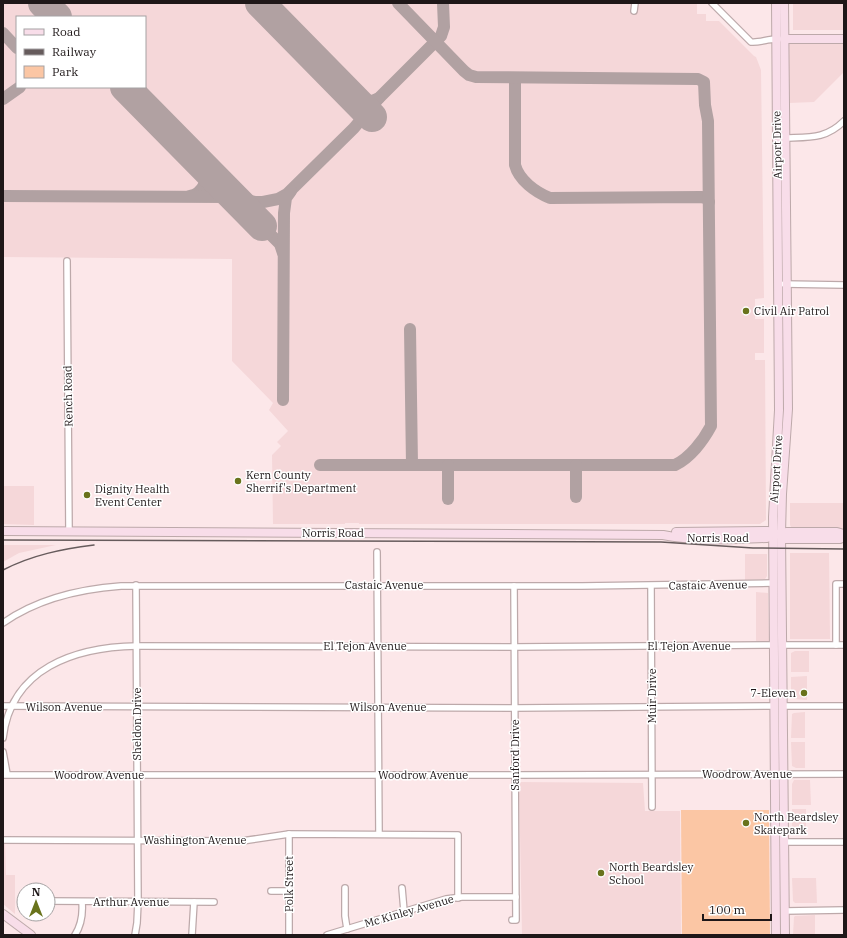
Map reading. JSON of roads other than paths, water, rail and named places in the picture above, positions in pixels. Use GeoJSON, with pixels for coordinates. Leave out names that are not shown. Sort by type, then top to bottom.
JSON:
{"type":"FeatureCollection","features":[{"type":"Feature","properties":{"kind":"main road","name":"Airport Drive"},"geometry":{"type":"LineString","coordinates":[[776,3],[780,39],[785,138],[782,284]]}},
{"type":"Feature","properties":{"kind":"main road","name":"Airport Drive"},"geometry":{"type":"LineString","coordinates":[[776,935],[773,583],[782,494],[788,409],[782,284],[776,87],[784,3]]}},
{"type":"Feature","properties":{"kind":"main road"},"geometry":{"type":"LineString","coordinates":[[780,39],[844,39]]}},
{"type":"Feature","properties":{"kind":"main road"},"geometry":{"type":"LineString","coordinates":[[776,87],[781,107],[781,133],[785,138]]}},
{"type":"Feature","properties":{"kind":"main road","name":"Norris Road"},"geometry":{"type":"LineString","coordinates":[[3,531],[663,534],[674,532],[768,531],[777,534],[786,532],[837,532],[844,535]]}},
{"type":"Feature","properties":{"kind":"main road","name":"Airport Drive"},"geometry":{"type":"LineString","coordinates":[[777,534],[783,645],[785,935]]}},
{"type":"Feature","properties":{"kind":"main road"},"geometry":{"type":"LineString","coordinates":[[3,914],[30,935]]}},
{"type":"Feature","properties":{"kind":"street"},"geometry":{"type":"LineString","coordinates":[[634,3],[634,11]]}},
{"type":"Feature","properties":{"kind":"street"},"geometry":{"type":"LineString","coordinates":[[712,3],[751,42],[754,43],[761,40],[780,39]]}},
{"type":"Feature","properties":{"kind":"street"},"geometry":{"type":"LineString","coordinates":[[785,138],[820,136],[831,132],[844,121]]}},
{"type":"Feature","properties":{"kind":"street","name":"Rench Road"},"geometry":{"type":"LineString","coordinates":[[66,261],[69,532]]}},
{"type":"Feature","properties":{"kind":"street"},"geometry":{"type":"LineString","coordinates":[[782,284],[844,285]]}},
{"type":"Feature","properties":{"kind":"street"},"geometry":{"type":"LineString","coordinates":[[377,552],[379,834]]}},
{"type":"Feature","properties":{"kind":"street","name":"Castaic Avenue"},"geometry":{"type":"LineString","coordinates":[[3,623],[35,605],[60,597],[90,589],[136,585],[651,586],[773,583]]}},
{"type":"Feature","properties":{"kind":"street"},"geometry":{"type":"LineString","coordinates":[[836,645],[836,584],[844,584]]}},
{"type":"Feature","properties":{"kind":"street","name":"Sheldon Drive"},"geometry":{"type":"LineString","coordinates":[[135,935],[138,923],[136,585]]}},
{"type":"Feature","properties":{"kind":"street","name":"Sanford Drive"},"geometry":{"type":"LineString","coordinates":[[512,920],[516,920],[514,586]]}},
{"type":"Feature","properties":{"kind":"street","name":"Muir Drive"},"geometry":{"type":"LineString","coordinates":[[651,586],[652,807]]}},
{"type":"Feature","properties":{"kind":"street","name":"El Tejon Avenue"},"geometry":{"type":"LineString","coordinates":[[3,738],[5,725],[11,706],[30,680],[38,673],[63,659],[98,650],[137,646],[514,647],[773,645]]}},
{"type":"Feature","properties":{"kind":"street"},"geometry":{"type":"LineString","coordinates":[[783,645],[844,645]]}},
{"type":"Feature","properties":{"kind":"street","name":"Wilson Avenue"},"geometry":{"type":"LineString","coordinates":[[3,706],[514,708],[774,706]]}},
{"type":"Feature","properties":{"kind":"street"},"geometry":{"type":"LineString","coordinates":[[783,706],[844,706]]}},
{"type":"Feature","properties":{"kind":"street"},"geometry":{"type":"LineString","coordinates":[[3,752],[5,775]]}},
{"type":"Feature","properties":{"kind":"street","name":"Woodrow Avenue"},"geometry":{"type":"LineString","coordinates":[[5,775],[844,774]]}},
{"type":"Feature","properties":{"kind":"street","name":"Washington Avenue"},"geometry":{"type":"LineString","coordinates":[[3,840],[248,841],[289,834],[458,835],[458,898]]}},
{"type":"Feature","properties":{"kind":"street","name":"Polk Street"},"geometry":{"type":"LineString","coordinates":[[289,834],[289,935]]}},
{"type":"Feature","properties":{"kind":"street"},"geometry":{"type":"LineString","coordinates":[[784,842],[844,842]]}},
{"type":"Feature","properties":{"kind":"street"},"geometry":{"type":"LineString","coordinates":[[345,888],[345,916],[347,929]]}},
{"type":"Feature","properties":{"kind":"street"},"geometry":{"type":"LineString","coordinates":[[402,888],[404,911]]}},
{"type":"Feature","properties":{"kind":"street"},"geometry":{"type":"LineString","coordinates":[[271,891],[289,891]]}},
{"type":"Feature","properties":{"kind":"street","name":"Mc Kinley Avenue"},"geometry":{"type":"LineString","coordinates":[[327,935],[436,902],[458,898],[516,897]]}},
{"type":"Feature","properties":{"kind":"street","name":"Arthur Avenue"},"geometry":{"type":"LineString","coordinates":[[56,901],[214,902]]}},
{"type":"Feature","properties":{"kind":"street"},"geometry":{"type":"LineString","coordinates":[[75,935],[79,929],[82,917],[82,902]]}},
{"type":"Feature","properties":{"kind":"street"},"geometry":{"type":"LineString","coordinates":[[192,935],[194,902]]}},
{"type":"Feature","properties":{"kind":"street"},"geometry":{"type":"LineString","coordinates":[[785,911],[844,910]]}},
{"type":"Feature","properties":{"kind":"railway"},"geometry":{"type":"LineString","coordinates":[[3,540],[661,542],[753,548],[844,549]]}},
{"type":"Feature","properties":{"kind":"railway"},"geometry":{"type":"LineString","coordinates":[[3,570],[25,560],[47,553],[94,545]]}},
{"type":"Feature","properties":{"kind":"place","name":"Civil Air Patrol"},"geometry":{"type":"Point","coordinates":[746,311]}},
{"type":"Feature","properties":{"kind":"place","name":"Kern County Sherrif's Department"},"geometry":{"type":"Point","coordinates":[238,481]}},
{"type":"Feature","properties":{"kind":"place","name":"Dignity Health Event Center"},"geometry":{"type":"Point","coordinates":[87,495]}},
{"type":"Feature","properties":{"kind":"place","name":"7-Eleven"},"geometry":{"type":"Point","coordinates":[804,693]}},
{"type":"Feature","properties":{"kind":"place","name":"North Beardsley Skatepark"},"geometry":{"type":"Point","coordinates":[746,823]}},
{"type":"Feature","properties":{"kind":"place","name":"North Beardsley School"},"geometry":{"type":"Point","coordinates":[601,873]}}]}
